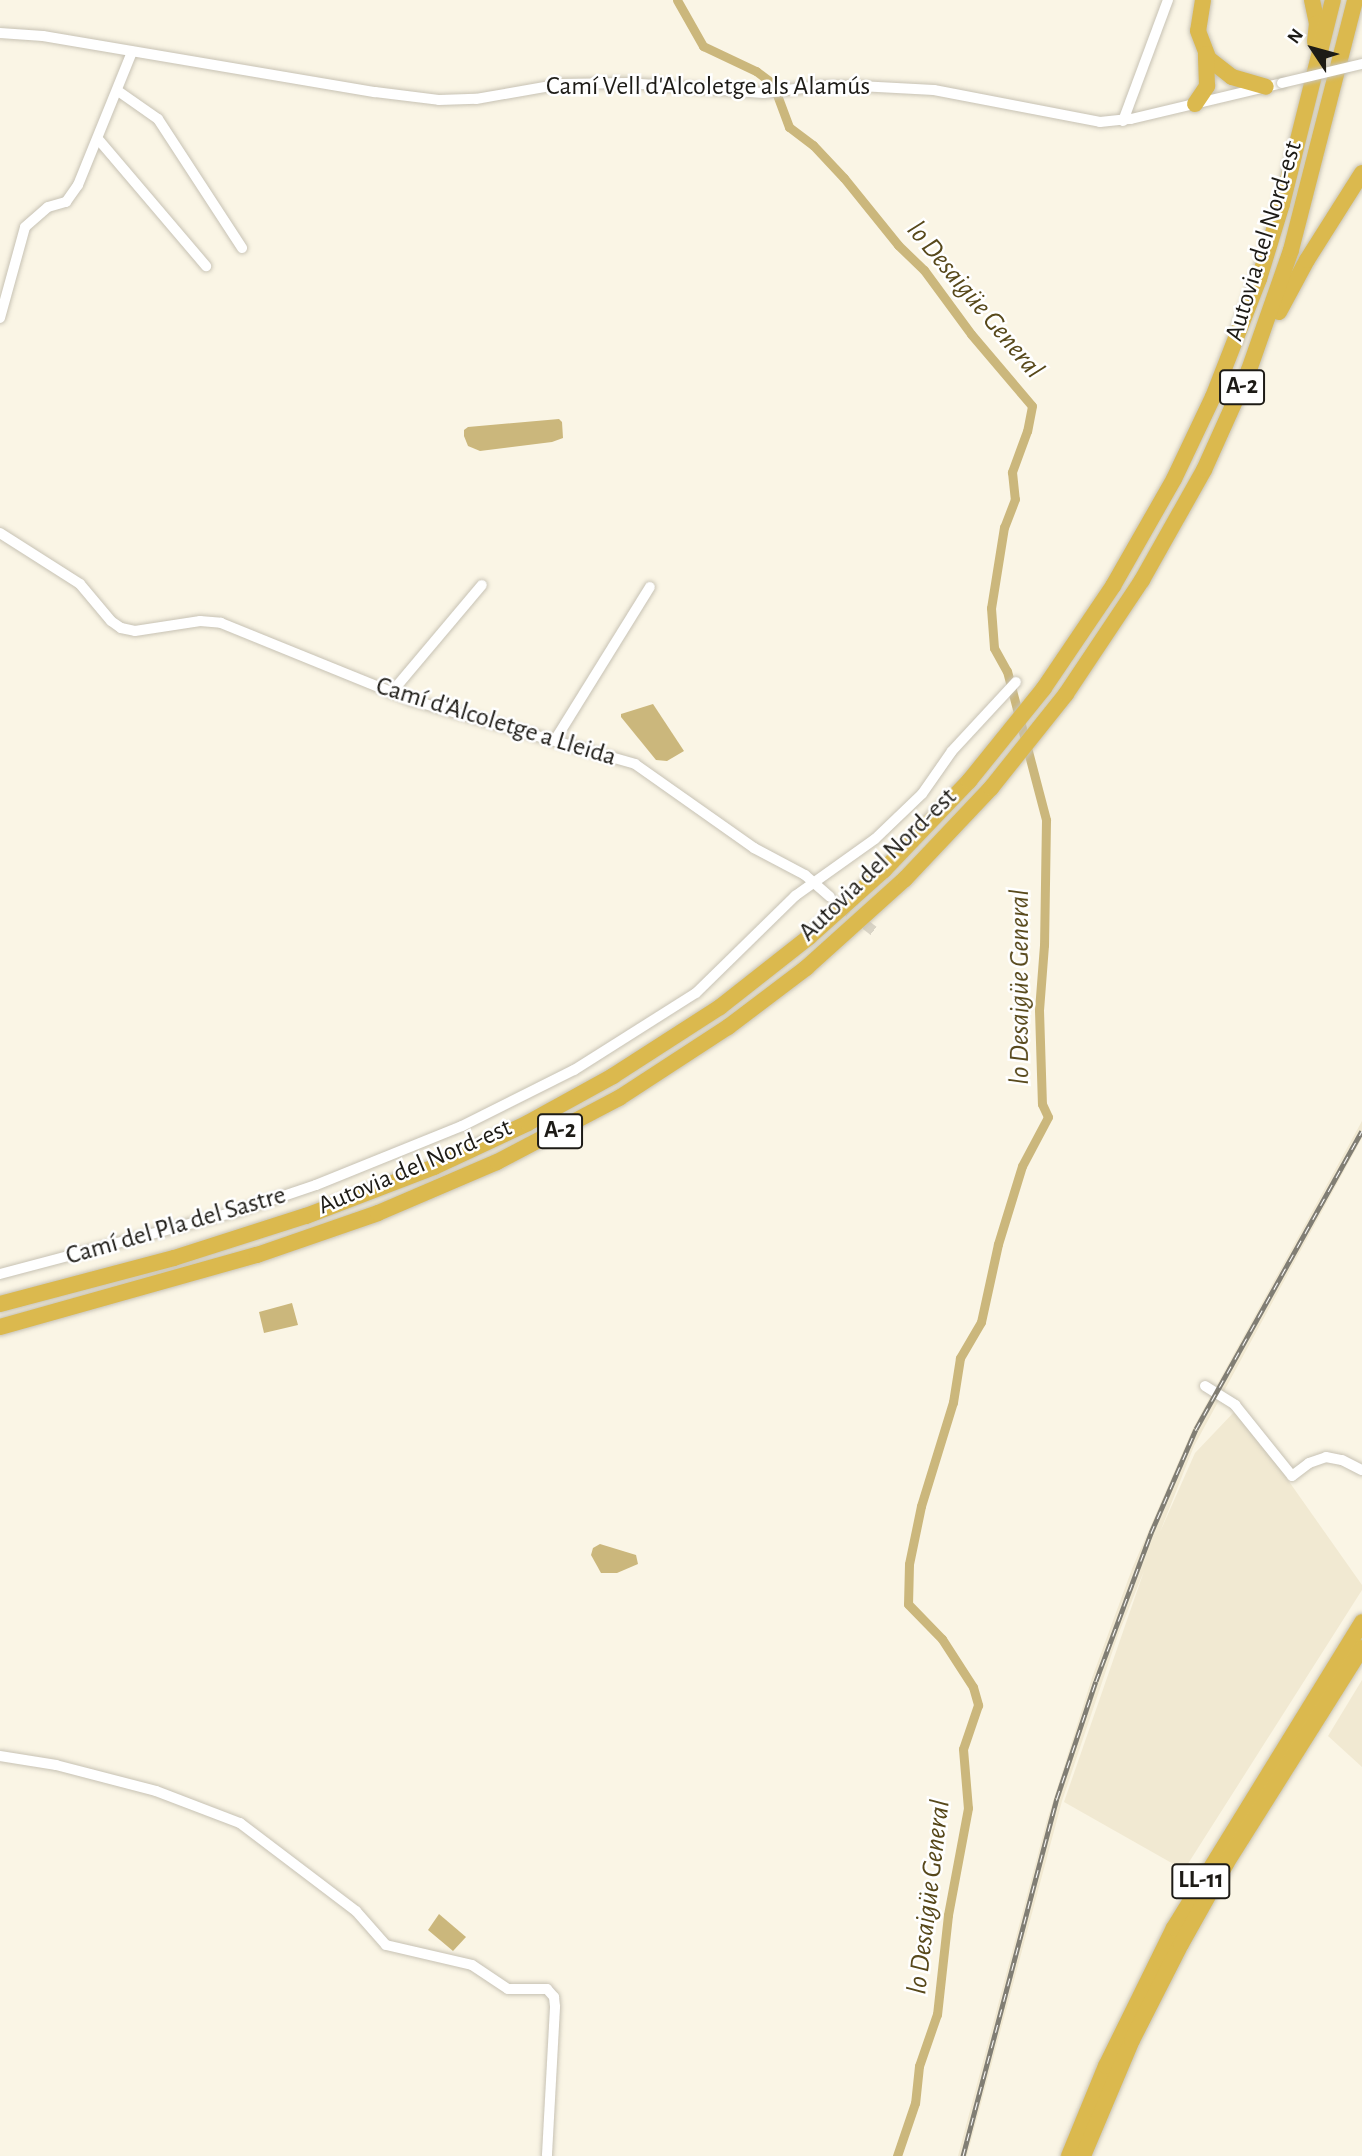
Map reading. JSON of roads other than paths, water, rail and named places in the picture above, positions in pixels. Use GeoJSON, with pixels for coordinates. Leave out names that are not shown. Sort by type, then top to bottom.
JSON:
{"type":"FeatureCollection","features":[{"type":"Feature","properties":{"kind":"highway"},"geometry":{"type":"LineString","coordinates":[[1195,104],[1207,86],[1206,54],[1198,31],[1203,0]]}},
{"type":"Feature","properties":{"kind":"highway","name":"A-2"},"geometry":{"type":"LineString","coordinates":[[1244,321],[1245,298],[1281,180],[1314,48],[1317,23],[1312,0]]}},
{"type":"Feature","properties":{"kind":"highway","name":"Autovia del Nord-est"},"geometry":{"type":"LineString","coordinates":[[0,1304],[173,1258],[346,1202],[473,1150],[579,1096],[720,1006],[809,937],[914,840],[1012,729],[1079,639],[1136,548],[1192,443],[1244,321],[1282,204],[1333,0]]}},
{"type":"Feature","properties":{"kind":"highway","name":"Autovia del Nord-est"},"geometry":{"type":"LineString","coordinates":[[0,1327],[170,1282],[315,1236],[461,1179],[592,1113],[706,1042],[814,961],[935,849],[1037,733],[1114,625],[1175,527],[1228,421],[1249,370],[1300,218],[1355,0]]}},
{"type":"Feature","properties":{"kind":"highway"},"geometry":{"type":"LineString","coordinates":[[1206,54],[1227,75],[1274,85]]}},
{"type":"Feature","properties":{"kind":"highway","name":"A-2"},"geometry":{"type":"LineString","coordinates":[[1249,370],[1259,356],[1296,278],[1362,173]]}},
{"type":"Feature","properties":{"kind":"highway","name":"LL-11"},"geometry":{"type":"LineString","coordinates":[[1069,2156],[1117,2041],[1174,1928],[1362,1622]]}},
{"type":"Feature","properties":{"kind":"highway","name":"LL-11"},"geometry":{"type":"LineString","coordinates":[[1083,2156],[1132,2040],[1181,1944],[1227,1862],[1362,1648]]}},
{"type":"Feature","properties":{"kind":"street"},"geometry":{"type":"LineString","coordinates":[[1123,121],[1168,0]]}},
{"type":"Feature","properties":{"kind":"street","name":"Camí Vell d'Alcoletge als Alamús"},"geometry":{"type":"LineString","coordinates":[[0,33],[43,36],[439,100],[476,99],[555,84],[590,83],[770,92],[831,85],[923,89],[1006,103],[1083,121],[1123,121],[1362,64]]}},
{"type":"Feature","properties":{"kind":"street"},"geometry":{"type":"LineString","coordinates":[[0,318],[27,224],[48,207],[66,202],[78,185],[132,52]]}},
{"type":"Feature","properties":{"kind":"street"},"geometry":{"type":"LineString","coordinates":[[118,92],[159,119],[242,248]]}},
{"type":"Feature","properties":{"kind":"street"},"geometry":{"type":"LineString","coordinates":[[98,139],[206,266]]}},
{"type":"Feature","properties":{"kind":"street","name":"Camí d'Alcoletge a Lleida"},"geometry":{"type":"LineString","coordinates":[[0,533],[80,584],[111,621],[121,628],[135,631],[200,621],[220,623],[430,707],[635,764],[754,848],[813,881],[830,897]]}},
{"type":"Feature","properties":{"kind":"street"},"geometry":{"type":"LineString","coordinates":[[391,693],[482,585]]}},
{"type":"Feature","properties":{"kind":"street"},"geometry":{"type":"LineString","coordinates":[[555,740],[650,587]]}},
{"type":"Feature","properties":{"kind":"street","name":"Camí del Pla del Sastre"},"geometry":{"type":"LineString","coordinates":[[0,1274],[257,1206],[430,1139],[515,1102],[689,999],[813,881],[849,860],[898,818],[927,788],[962,739],[1012,686]]}},
{"type":"Feature","properties":{"kind":"street"},"geometry":{"type":"LineString","coordinates":[[1205,1386],[1235,1405],[1292,1476],[1309,1463],[1326,1457],[1342,1460],[1362,1470]]}},
{"type":"Feature","properties":{"kind":"street"},"geometry":{"type":"LineString","coordinates":[[0,1756],[56,1765],[156,1791],[240,1824],[356,1911],[386,1945],[472,1965],[508,1989],[541,1988],[551,1992],[555,2007],[547,2156]]}},
{"type":"Feature","properties":{"kind":"waterway","name":"lo Desaigüe General"},"geometry":{"type":"LineString","coordinates":[[677,0],[703,46],[756,71],[773,84],[789,127],[813,145],[844,178],[898,245],[924,270],[971,334],[1032,406],[1027,431],[1012,472],[1015,499],[1004,527],[991,608],[994,648],[1007,671],[1046,820],[1044,945],[1039,1010],[1042,1104],[1048,1117],[1022,1166],[998,1244],[981,1322],[960,1358],[953,1402],[921,1506],[909,1564],[908,1604],[942,1639],[973,1687],[978,1705],[963,1749],[968,1808],[948,1915],[937,2014],[919,2066],[915,2103],[897,2156]]}},
{"type":"Feature","properties":{"kind":"tunnel"},"geometry":{"type":"LineString","coordinates":[[830,897],[875,932]]}},
{"type":"Feature","properties":{"kind":"railway"},"geometry":{"type":"LineString","coordinates":[[963,2156],[1057,1798],[1096,1681],[1151,1533],[1196,1429],[1362,1131]]}}]}
